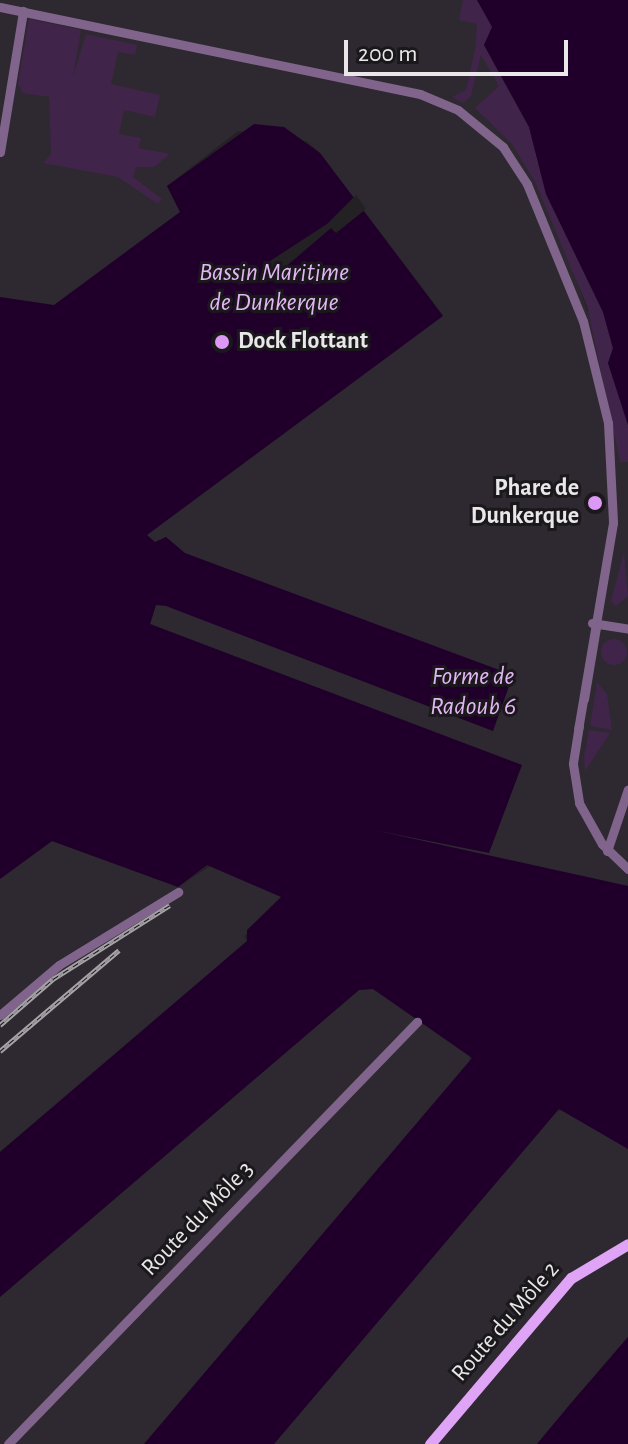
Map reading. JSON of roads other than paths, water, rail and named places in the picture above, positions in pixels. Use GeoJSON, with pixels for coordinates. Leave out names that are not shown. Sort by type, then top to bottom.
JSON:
{"type":"FeatureCollection","features":[{"type":"Feature","properties":{"kind":"main road","name":"Route du Môle 2"},"geometry":{"type":"LineString","coordinates":[[430,1444],[571,1278],[628,1244]]}},
{"type":"Feature","properties":{"kind":"street"},"geometry":{"type":"LineString","coordinates":[[0,7],[414,92],[458,110],[490,133],[527,184],[595,360],[614,494],[578,729],[576,794],[607,851],[628,869]]}},
{"type":"Feature","properties":{"kind":"street"},"geometry":{"type":"LineString","coordinates":[[0,152],[23,11]]}},
{"type":"Feature","properties":{"kind":"street"},"geometry":{"type":"LineString","coordinates":[[594,623],[628,629]]}},
{"type":"Feature","properties":{"kind":"street"},"geometry":{"type":"LineString","coordinates":[[607,851],[628,789]]}},
{"type":"Feature","properties":{"kind":"street"},"geometry":{"type":"LineString","coordinates":[[0,1015],[66,961],[138,923],[178,892]]}},
{"type":"Feature","properties":{"kind":"street","name":"Route du Môle 3"},"geometry":{"type":"LineString","coordinates":[[8,1444],[417,1022]]}},
{"type":"Feature","properties":{"kind":"water"},"geometry":{"type":"Polygon","coordinates":[[[477,0],[628,0],[628,425],[608,363],[613,348],[603,312],[546,194],[529,127],[484,45],[492,27],[477,0]]]}},
{"type":"Feature","properties":{"kind":"water","name":"Bassin Maritime de Dunkerque"},"geometry":{"type":"Polygon","coordinates":[[[254,124],[284,127],[320,153],[443,316],[147,535],[155,542],[166,537],[185,553],[513,675],[493,731],[166,606],[156,605],[150,624],[522,765],[489,853],[374,830],[628,886],[628,1149],[559,1109],[274,1444],[144,1444],[472,1058],[373,989],[359,990],[0,1297],[0,1152],[247,941],[247,930],[281,897],[207,865],[178,887],[52,841],[0,879],[0,297],[54,305],[180,212],[167,186],[254,124]]]}},
{"type":"Feature","properties":{"kind":"water"},"geometry":{"type":"Polygon","coordinates":[[[628,1337],[628,1444],[537,1444],[571,1403],[628,1337]]]}},
{"type":"Feature","properties":{"kind":"railway"},"geometry":{"type":"LineString","coordinates":[[0,1025],[53,979],[170,905]]}},
{"type":"Feature","properties":{"kind":"railway"},"geometry":{"type":"LineString","coordinates":[[0,1051],[119,950]]}},
{"type":"Feature","properties":{"kind":"place","name":"Dock Flottant"},"geometry":{"type":"Point","coordinates":[222,342]}},
{"type":"Feature","properties":{"kind":"place","name":"Phare de Dunkerque"},"geometry":{"type":"Point","coordinates":[595,503]}},
{"type":"Feature","properties":{"kind":"water label","name":"Forme de Radoub 6"},"geometry":{"type":"Point","coordinates":[473,692]}}]}
